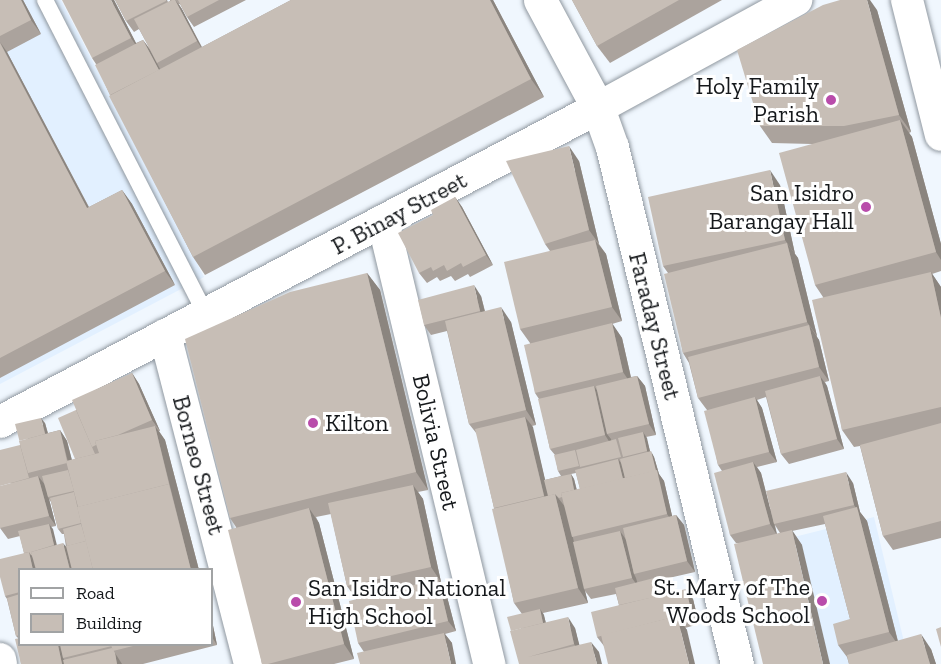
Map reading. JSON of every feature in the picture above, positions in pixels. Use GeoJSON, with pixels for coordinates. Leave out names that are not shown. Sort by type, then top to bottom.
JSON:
{"type":"FeatureCollection","features":[{"type":"Feature","properties":{"kind":"street","name":"Faraday Street"},"geometry":{"type":"LineString","coordinates":[[540,0],[598,108],[615,158],[737,664]]}},
{"type":"Feature","properties":{"kind":"street","name":"P. Binay Street"},"geometry":{"type":"LineString","coordinates":[[0,422],[598,108],[796,0]]}},
{"type":"Feature","properties":{"kind":"street"},"geometry":{"type":"LineString","coordinates":[[907,0],[941,135]]}},
{"type":"Feature","properties":{"kind":"street","name":"Bolivia Street"},"geometry":{"type":"LineString","coordinates":[[383,221],[489,664]]}},
{"type":"Feature","properties":{"kind":"street","name":"Borneo Street"},"geometry":{"type":"LineString","coordinates":[[165,335],[250,664]]}},
{"type":"Feature","properties":{"kind":"street"},"geometry":{"type":"LineString","coordinates":[[0,659],[1,664]]}},
{"type":"Feature","properties":{"kind":"lane"},"geometry":{"type":"LineString","coordinates":[[45,0],[206,315]]}},
{"type":"Feature","properties":{"kind":"shaded area"},"geometry":{"type":"Polygon","coordinates":[[[0,0],[61,0],[204,277],[0,384],[0,0]]]}},
{"type":"Feature","properties":{"kind":"shaded area","name":"St. Mary of The Woods School"},"geometry":{"type":"Polygon","coordinates":[[[874,517],[906,650],[851,664],[765,664],[738,551],[874,517]]]}},
{"type":"Feature","properties":{"kind":"building"},"geometry":{"type":"Polygon","coordinates":[[[0,0],[21,0],[31,20],[0,36],[0,0]]]}},
{"type":"Feature","properties":{"kind":"building"},"geometry":{"type":"Polygon","coordinates":[[[62,0],[111,0],[131,38],[92,58],[62,0]]]}},
{"type":"Feature","properties":{"kind":"building"},"geometry":{"type":"Polygon","coordinates":[[[115,0],[166,0],[166,1],[126,21],[115,0]]]}},
{"type":"Feature","properties":{"kind":"building"},"geometry":{"type":"Polygon","coordinates":[[[175,0],[197,41],[157,63],[134,19],[175,0]]]}},
{"type":"Feature","properties":{"kind":"building"},"geometry":{"type":"Polygon","coordinates":[[[178,0],[219,0],[187,17],[178,0]]]}},
{"type":"Feature","properties":{"kind":"building"},"geometry":{"type":"Polygon","coordinates":[[[291,0],[490,0],[531,79],[193,257],[109,96],[291,0]]]}},
{"type":"Feature","properties":{"kind":"building"},"geometry":{"type":"Polygon","coordinates":[[[572,0],[679,0],[597,46],[572,0]]]}},
{"type":"Feature","properties":{"kind":"building","name":"Holy Family Parish"},"geometry":{"type":"Polygon","coordinates":[[[840,0],[867,0],[899,115],[844,126],[760,126],[737,50],[823,5],[840,0]]]}},
{"type":"Feature","properties":{"kind":"building"},"geometry":{"type":"Polygon","coordinates":[[[143,40],[159,70],[110,95],[95,65],[143,40]]]}},
{"type":"Feature","properties":{"kind":"building"},"geometry":{"type":"Polygon","coordinates":[[[0,43],[87,208],[122,190],[165,271],[0,358],[0,43]]]}},
{"type":"Feature","properties":{"kind":"building","name":"San Isidro Barangay Hall"},"geometry":{"type":"Polygon","coordinates":[[[900,120],[936,252],[815,285],[779,153],[900,120]]]}},
{"type":"Feature","properties":{"kind":"building"},"geometry":{"type":"Polygon","coordinates":[[[569,146],[589,230],[545,244],[506,161],[569,146]]]}},
{"type":"Feature","properties":{"kind":"building"},"geometry":{"type":"Polygon","coordinates":[[[770,170],[785,240],[663,266],[648,197],[770,170]]]}},
{"type":"Feature","properties":{"kind":"building"},"geometry":{"type":"Polygon","coordinates":[[[455,197],[486,255],[463,267],[461,263],[447,271],[444,265],[433,271],[431,267],[419,273],[398,233],[433,215],[431,210],[455,197]]]}},
{"type":"Feature","properties":{"kind":"building"},"geometry":{"type":"Polygon","coordinates":[[[595,240],[612,307],[520,329],[504,262],[595,240]]]}},
{"type":"Feature","properties":{"kind":"building"},"geometry":{"type":"Polygon","coordinates":[[[787,243],[807,322],[683,353],[664,274],[787,243]]]}},
{"type":"Feature","properties":{"kind":"building"},"geometry":{"type":"Polygon","coordinates":[[[931,272],[941,318],[941,407],[842,430],[812,300],[931,272]]]}},
{"type":"Feature","properties":{"kind":"building","name":"Kilton"},"geometry":{"type":"Polygon","coordinates":[[[367,273],[416,472],[230,518],[185,339],[290,292],[367,273]]]}},
{"type":"Feature","properties":{"kind":"building"},"geometry":{"type":"Polygon","coordinates":[[[474,285],[480,311],[424,325],[418,300],[474,285]]]}},
{"type":"Feature","properties":{"kind":"building"},"geometry":{"type":"Polygon","coordinates":[[[501,307],[526,410],[469,424],[445,321],[501,307]]]}},
{"type":"Feature","properties":{"kind":"building"},"geometry":{"type":"Polygon","coordinates":[[[612,323],[623,372],[535,393],[524,345],[612,323]]]}},
{"type":"Feature","properties":{"kind":"building"},"geometry":{"type":"Polygon","coordinates":[[[809,325],[819,367],[698,398],[688,357],[809,325]]]}},
{"type":"Feature","properties":{"kind":"building"},"geometry":{"type":"Polygon","coordinates":[[[132,373],[152,420],[118,435],[95,441],[96,445],[92,447],[72,400],[132,373]]]}},
{"type":"Feature","properties":{"kind":"building"},"geometry":{"type":"Polygon","coordinates":[[[637,376],[649,424],[607,434],[596,386],[637,376]]]}},
{"type":"Feature","properties":{"kind":"building"},"geometry":{"type":"Polygon","coordinates":[[[820,376],[837,439],[781,454],[765,391],[820,376]]]}},
{"type":"Feature","properties":{"kind":"building"},"geometry":{"type":"Polygon","coordinates":[[[594,386],[605,435],[550,449],[538,399],[594,386]]]}},
{"type":"Feature","properties":{"kind":"building"},"geometry":{"type":"Polygon","coordinates":[[[755,397],[769,452],[718,465],[704,411],[755,397]]]}},
{"type":"Feature","properties":{"kind":"building"},"geometry":{"type":"Polygon","coordinates":[[[76,410],[95,454],[75,459],[58,418],[76,410]]]}},
{"type":"Feature","properties":{"kind":"building"},"geometry":{"type":"Polygon","coordinates":[[[525,417],[544,496],[494,508],[475,429],[525,417]]]}},
{"type":"Feature","properties":{"kind":"building"},"geometry":{"type":"Polygon","coordinates":[[[41,418],[45,434],[19,441],[15,424],[41,418]]]}},
{"type":"Feature","properties":{"kind":"building"},"geometry":{"type":"Polygon","coordinates":[[[941,423],[941,521],[883,536],[860,445],[941,423]]]}},
{"type":"Feature","properties":{"kind":"building"},"geometry":{"type":"Polygon","coordinates":[[[155,426],[169,484],[78,507],[66,461],[99,453],[95,441],[155,426]]]}},
{"type":"Feature","properties":{"kind":"building"},"geometry":{"type":"Polygon","coordinates":[[[60,430],[67,463],[28,473],[19,441],[60,430]]]}},
{"type":"Feature","properties":{"kind":"building"},"geometry":{"type":"Polygon","coordinates":[[[643,432],[647,451],[623,457],[618,438],[643,432]]]}},
{"type":"Feature","properties":{"kind":"building"},"geometry":{"type":"Polygon","coordinates":[[[616,439],[621,457],[580,467],[576,450],[616,439]]]}},
{"type":"Feature","properties":{"kind":"building"},"geometry":{"type":"Polygon","coordinates":[[[20,445],[29,478],[0,486],[0,450],[20,445]]]}},
{"type":"Feature","properties":{"kind":"building"},"geometry":{"type":"Polygon","coordinates":[[[575,450],[579,466],[558,471],[554,455],[575,450]]]}},
{"type":"Feature","properties":{"kind":"building"},"geometry":{"type":"Polygon","coordinates":[[[651,451],[656,471],[625,478],[620,459],[651,451]]]}},
{"type":"Feature","properties":{"kind":"building"},"geometry":{"type":"Polygon","coordinates":[[[618,459],[623,479],[580,489],[575,470],[618,459]]]}},
{"type":"Feature","properties":{"kind":"building"},"geometry":{"type":"Polygon","coordinates":[[[753,462],[770,524],[730,535],[714,473],[753,462]]]}},
{"type":"Feature","properties":{"kind":"building"},"geometry":{"type":"Polygon","coordinates":[[[68,470],[74,491],[48,497],[42,476],[68,470]]]}},
{"type":"Feature","properties":{"kind":"building"},"geometry":{"type":"Polygon","coordinates":[[[657,470],[667,514],[572,537],[561,493],[657,470]]]}},
{"type":"Feature","properties":{"kind":"building"},"geometry":{"type":"Polygon","coordinates":[[[846,472],[854,505],[774,524],[766,491],[846,472]]]}},
{"type":"Feature","properties":{"kind":"building"},"geometry":{"type":"Polygon","coordinates":[[[571,474],[574,490],[561,493],[562,497],[559,498],[555,494],[548,496],[544,480],[571,474]]]}},
{"type":"Feature","properties":{"kind":"building"},"geometry":{"type":"Polygon","coordinates":[[[38,476],[49,516],[0,528],[0,486],[38,476]]]}},
{"type":"Feature","properties":{"kind":"building"},"geometry":{"type":"Polygon","coordinates":[[[169,484],[190,568],[92,568],[77,507],[169,484]]]}},
{"type":"Feature","properties":{"kind":"building"},"geometry":{"type":"Polygon","coordinates":[[[413,485],[431,567],[347,586],[328,503],[413,485]]]}},
{"type":"Feature","properties":{"kind":"building"},"geometry":{"type":"Polygon","coordinates":[[[74,492],[81,523],[58,529],[50,498],[74,492]]]}},
{"type":"Feature","properties":{"kind":"building"},"geometry":{"type":"Polygon","coordinates":[[[555,494],[578,588],[514,603],[492,509],[555,494]]]}},
{"type":"Feature","properties":{"kind":"building"},"geometry":{"type":"Polygon","coordinates":[[[857,507],[889,632],[838,645],[833,624],[850,619],[823,516],[857,507]]]}},
{"type":"Feature","properties":{"kind":"building","name":"San Isidro National High School"},"geometry":{"type":"Polygon","coordinates":[[[309,508],[344,644],[262,664],[228,530],[309,508]]]}},
{"type":"Feature","properties":{"kind":"building"},"geometry":{"type":"Polygon","coordinates":[[[676,515],[687,561],[634,574],[623,528],[676,515]]]}},
{"type":"Feature","properties":{"kind":"building"},"geometry":{"type":"Polygon","coordinates":[[[49,524],[54,545],[31,552],[32,555],[29,552],[24,553],[18,531],[49,524]]]}},
{"type":"Feature","properties":{"kind":"building"},"geometry":{"type":"Polygon","coordinates":[[[81,524],[86,541],[67,546],[63,529],[81,524]]]}},
{"type":"Feature","properties":{"kind":"building"},"geometry":{"type":"Polygon","coordinates":[[[792,530],[823,664],[763,664],[734,544],[792,530]]]}},
{"type":"Feature","properties":{"kind":"building"},"geometry":{"type":"Polygon","coordinates":[[[620,531],[632,578],[584,589],[573,542],[620,531]]]}},
{"type":"Feature","properties":{"kind":"building"},"geometry":{"type":"Polygon","coordinates":[[[86,541],[93,568],[72,568],[66,546],[86,541]]]}},
{"type":"Feature","properties":{"kind":"building"},"geometry":{"type":"Polygon","coordinates":[[[63,543],[69,568],[35,568],[31,552],[63,543]]]}},
{"type":"Feature","properties":{"kind":"building"},"geometry":{"type":"Polygon","coordinates":[[[29,552],[33,568],[18,568],[18,593],[5,596],[0,577],[0,559],[29,552]]]}},
{"type":"Feature","properties":{"kind":"building"},"geometry":{"type":"Polygon","coordinates":[[[658,577],[663,595],[619,605],[615,588],[658,577]]]}},
{"type":"Feature","properties":{"kind":"building"},"geometry":{"type":"Polygon","coordinates":[[[438,579],[448,621],[358,643],[349,601],[438,579]]]}},
{"type":"Feature","properties":{"kind":"building"},"geometry":{"type":"Polygon","coordinates":[[[686,589],[692,614],[597,637],[591,612],[686,589]]]}},
{"type":"Feature","properties":{"kind":"building"},"geometry":{"type":"Polygon","coordinates":[[[18,595],[18,636],[16,636],[7,598],[18,595]]]}},
{"type":"Feature","properties":{"kind":"building"},"geometry":{"type":"Polygon","coordinates":[[[540,609],[543,623],[511,631],[507,617],[540,609]]]}},
{"type":"Feature","properties":{"kind":"building"},"geometry":{"type":"Polygon","coordinates":[[[677,616],[689,664],[608,664],[601,635],[677,616]]]}},
{"type":"Feature","properties":{"kind":"building"},"geometry":{"type":"Polygon","coordinates":[[[568,617],[574,644],[528,657],[591,642],[597,664],[519,664],[510,631],[568,617]]]}},
{"type":"Feature","properties":{"kind":"building"},"geometry":{"type":"Polygon","coordinates":[[[941,627],[941,647],[936,629],[941,627]]]}},
{"type":"Feature","properties":{"kind":"building"},"geometry":{"type":"Polygon","coordinates":[[[444,633],[451,664],[360,664],[357,653],[444,633]]]}},
{"type":"Feature","properties":{"kind":"building"},"geometry":{"type":"Polygon","coordinates":[[[921,634],[930,664],[849,664],[847,655],[921,634]]]}},
{"type":"Feature","properties":{"kind":"building"},"geometry":{"type":"Polygon","coordinates":[[[18,638],[18,646],[58,646],[62,664],[21,664],[15,639],[18,638]]]}},
{"type":"Feature","properties":{"kind":"building"},"geometry":{"type":"Polygon","coordinates":[[[60,646],[112,646],[63,658],[60,646]]]}},
{"type":"Feature","properties":{"kind":"building"},"geometry":{"type":"Polygon","coordinates":[[[111,646],[133,646],[113,651],[111,646]]]}},
{"type":"Feature","properties":{"kind":"building"},"geometry":{"type":"Polygon","coordinates":[[[112,648],[117,664],[64,664],[63,660],[112,648]]]}},
{"type":"Feature","properties":{"kind":"place","name":"Holy Family Parish"},"geometry":{"type":"Point","coordinates":[831,100]}},
{"type":"Feature","properties":{"kind":"place","name":"San Isidro Barangay Hall"},"geometry":{"type":"Point","coordinates":[866,207]}},
{"type":"Feature","properties":{"kind":"place","name":"Kilton"},"geometry":{"type":"Point","coordinates":[313,423]}},
{"type":"Feature","properties":{"kind":"place","name":"St. Mary of The Woods School"},"geometry":{"type":"Point","coordinates":[822,601]}},
{"type":"Feature","properties":{"kind":"place","name":"San Isidro National High School"},"geometry":{"type":"Point","coordinates":[296,602]}}]}
